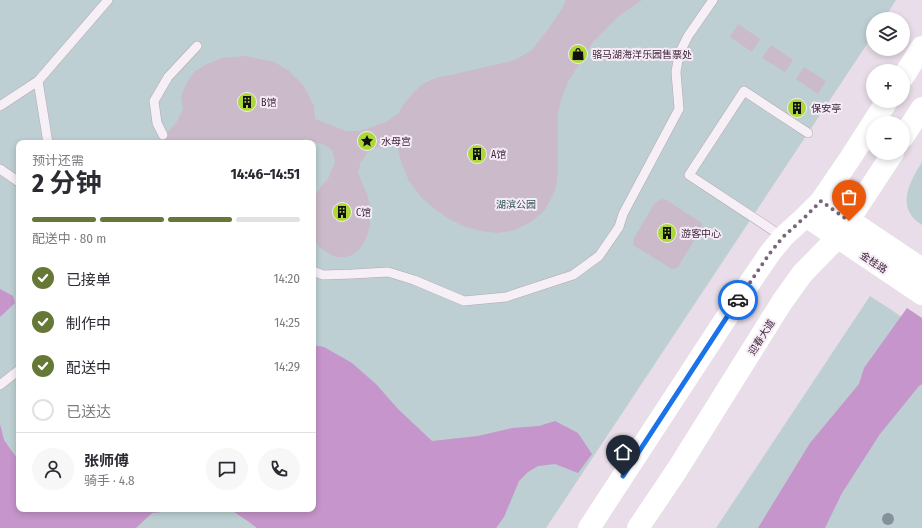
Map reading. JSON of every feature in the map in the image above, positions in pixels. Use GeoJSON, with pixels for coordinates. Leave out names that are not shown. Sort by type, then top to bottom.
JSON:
{"type":"FeatureCollection","features":[{"type":"Feature","properties":{"kind":"main road"},"geometry":{"type":"LineString","coordinates":[[910,66],[922,47]]}},
{"type":"Feature","properties":{"kind":"main road"},"geometry":{"type":"LineString","coordinates":[[589,528],[770,253],[783,237],[813,209],[849,160],[882,108]]}},
{"type":"Feature","properties":{"kind":"main road"},"geometry":{"type":"LineString","coordinates":[[910,126],[922,108]]}},
{"type":"Feature","properties":{"kind":"main road","name":"迎春大道"},"geometry":{"type":"LineString","coordinates":[[638,528],[677,470],[786,297],[802,274],[843,229],[888,160]]}},
{"type":"Feature","properties":{"kind":"main road","name":"金桂路"},"geometry":{"type":"LineString","coordinates":[[813,209],[843,229],[922,294]]}},
{"type":"Feature","properties":{"kind":"main road","name":"金桂路"},"geometry":{"type":"LineString","coordinates":[[843,229],[922,269]]}},
{"type":"Feature","properties":{"kind":"lane"},"geometry":{"type":"LineString","coordinates":[[0,106],[38,81],[108,0]]}},
{"type":"Feature","properties":{"kind":"lane"},"geometry":{"type":"LineString","coordinates":[[316,272],[323,275],[388,272],[414,280],[464,301],[506,297],[573,275],[599,256],[619,226],[679,108],[676,72],[679,54],[688,36],[713,0]]}},
{"type":"Feature","properties":{"kind":"lane"},"geometry":{"type":"LineString","coordinates":[[163,135],[157,123],[154,101],[168,77],[197,46]]}},
{"type":"Feature","properties":{"kind":"lane"},"geometry":{"type":"LineString","coordinates":[[38,81],[48,140]]}},
{"type":"Feature","properties":{"kind":"lane"},"geometry":{"type":"LineString","coordinates":[[783,237],[689,175],[744,91],[808,133]]}},
{"type":"Feature","properties":{"kind":"lane"},"geometry":{"type":"LineString","coordinates":[[0,170],[16,180]]}},
{"type":"Feature","properties":{"kind":"lane"},"geometry":{"type":"LineString","coordinates":[[0,385],[16,372]]}},
{"type":"Feature","properties":{"kind":"green space","name":"湖滨公园"},"geometry":{"type":"Polygon","coordinates":[[[0,0],[896,0],[888,12],[866,12],[866,46],[546,528],[0,528],[0,0]]]}},
{"type":"Feature","properties":{"kind":"green space"},"geometry":{"type":"Polygon","coordinates":[[[922,162],[922,225],[909,211],[907,195],[913,178],[922,162]]]}},
{"type":"Feature","properties":{"kind":"green space"},"geometry":{"type":"Polygon","coordinates":[[[870,296],[922,330],[922,528],[716,528],[870,296]]]}},
{"type":"Feature","properties":{"kind":"shaded area"},"geometry":{"type":"Polygon","coordinates":[[[0,289],[13,296],[15,303],[0,317],[0,289]]]}},
{"type":"Feature","properties":{"kind":"shaded area"},"geometry":{"type":"Polygon","coordinates":[[[907,308],[922,318],[922,384],[880,434],[842,493],[825,528],[758,528],[810,443],[859,384],[864,368],[907,308]]]}},
{"type":"Feature","properties":{"kind":"shaded area"},"geometry":{"type":"Polygon","coordinates":[[[316,346],[324,347],[352,363],[376,384],[398,409],[432,441],[478,436],[512,428],[539,426],[555,421],[578,433],[592,454],[578,473],[555,464],[538,466],[528,472],[519,481],[504,517],[496,528],[257,528],[234,512],[316,512],[316,346]]]}},
{"type":"Feature","properties":{"kind":"shaded area"},"geometry":{"type":"Polygon","coordinates":[[[0,424],[4,440],[16,457],[16,512],[162,512],[152,513],[136,528],[0,528],[0,424]]]}},
{"type":"Feature","properties":{"kind":"building"},"geometry":{"type":"Polygon","coordinates":[[[566,0],[642,0],[620,15],[593,42],[568,82],[558,113],[558,169],[556,188],[545,210],[531,222],[515,230],[498,233],[481,231],[463,226],[449,219],[421,197],[409,181],[401,162],[397,145],[383,146],[373,148],[366,154],[360,164],[358,173],[367,194],[370,206],[370,225],[367,236],[359,250],[352,255],[336,257],[319,247],[316,242],[316,195],[328,179],[335,162],[332,150],[316,142],[316,140],[305,139],[161,140],[176,123],[183,109],[181,97],[187,82],[194,72],[205,65],[222,58],[245,56],[274,62],[288,70],[304,86],[314,106],[315,119],[346,131],[360,131],[386,122],[399,113],[403,105],[413,93],[420,86],[429,81],[439,77],[515,60],[532,50],[563,7],[566,0]]]}},
{"type":"Feature","properties":{"kind":"building"},"geometry":{"type":"Polygon","coordinates":[[[738,24],[760,39],[752,52],[730,37],[738,24]]]}},
{"type":"Feature","properties":{"kind":"building"},"geometry":{"type":"Polygon","coordinates":[[[771,45],[793,60],[785,72],[762,58],[771,45]]]}},
{"type":"Feature","properties":{"kind":"building"},"geometry":{"type":"Polygon","coordinates":[[[804,67],[826,81],[818,94],[796,79],[804,67]]]}},
{"type":"Feature","properties":{"kind":"building","name":"保安亭"},"geometry":{"type":"Polygon","coordinates":[[[794,103],[802,108],[799,113],[791,108],[794,103]]]}},
{"type":"Feature","properties":{"kind":"building","name":"游客中心"},"geometry":{"type":"Polygon","coordinates":[[[662,199],[666,200],[702,223],[701,229],[678,267],[675,269],[672,269],[633,245],[634,238],[654,204],[662,199]]]}},
{"type":"Feature","properties":{"kind":"way so far"},"geometry":{"type":"LineString","coordinates":[[738,300],[770,253],[783,237],[821,201],[849,221]]}},
{"type":"Feature","properties":{"kind":"place","name":"骆马湖海洋乐园售票处"},"geometry":{"type":"Point","coordinates":[578,54]}},
{"type":"Feature","properties":{"kind":"place","name":"B馆"},"geometry":{"type":"Point","coordinates":[247,102]}},
{"type":"Feature","properties":{"kind":"place","name":"保安亭"},"geometry":{"type":"Point","coordinates":[797,108]}},
{"type":"Feature","properties":{"kind":"place","name":"水母宫"},"geometry":{"type":"Point","coordinates":[367,141]}},
{"type":"Feature","properties":{"kind":"place","name":"A馆"},"geometry":{"type":"Point","coordinates":[477,154]}},
{"type":"Feature","properties":{"kind":"place","name":"C馆"},"geometry":{"type":"Point","coordinates":[342,212]}},
{"type":"Feature","properties":{"kind":"place","name":"游客中心"},"geometry":{"type":"Point","coordinates":[667,233]}},
{"type":"Feature","properties":{"kind":"route"},"geometry":{"type":"LineString","coordinates":[[623,476],[738,300]]}}]}
